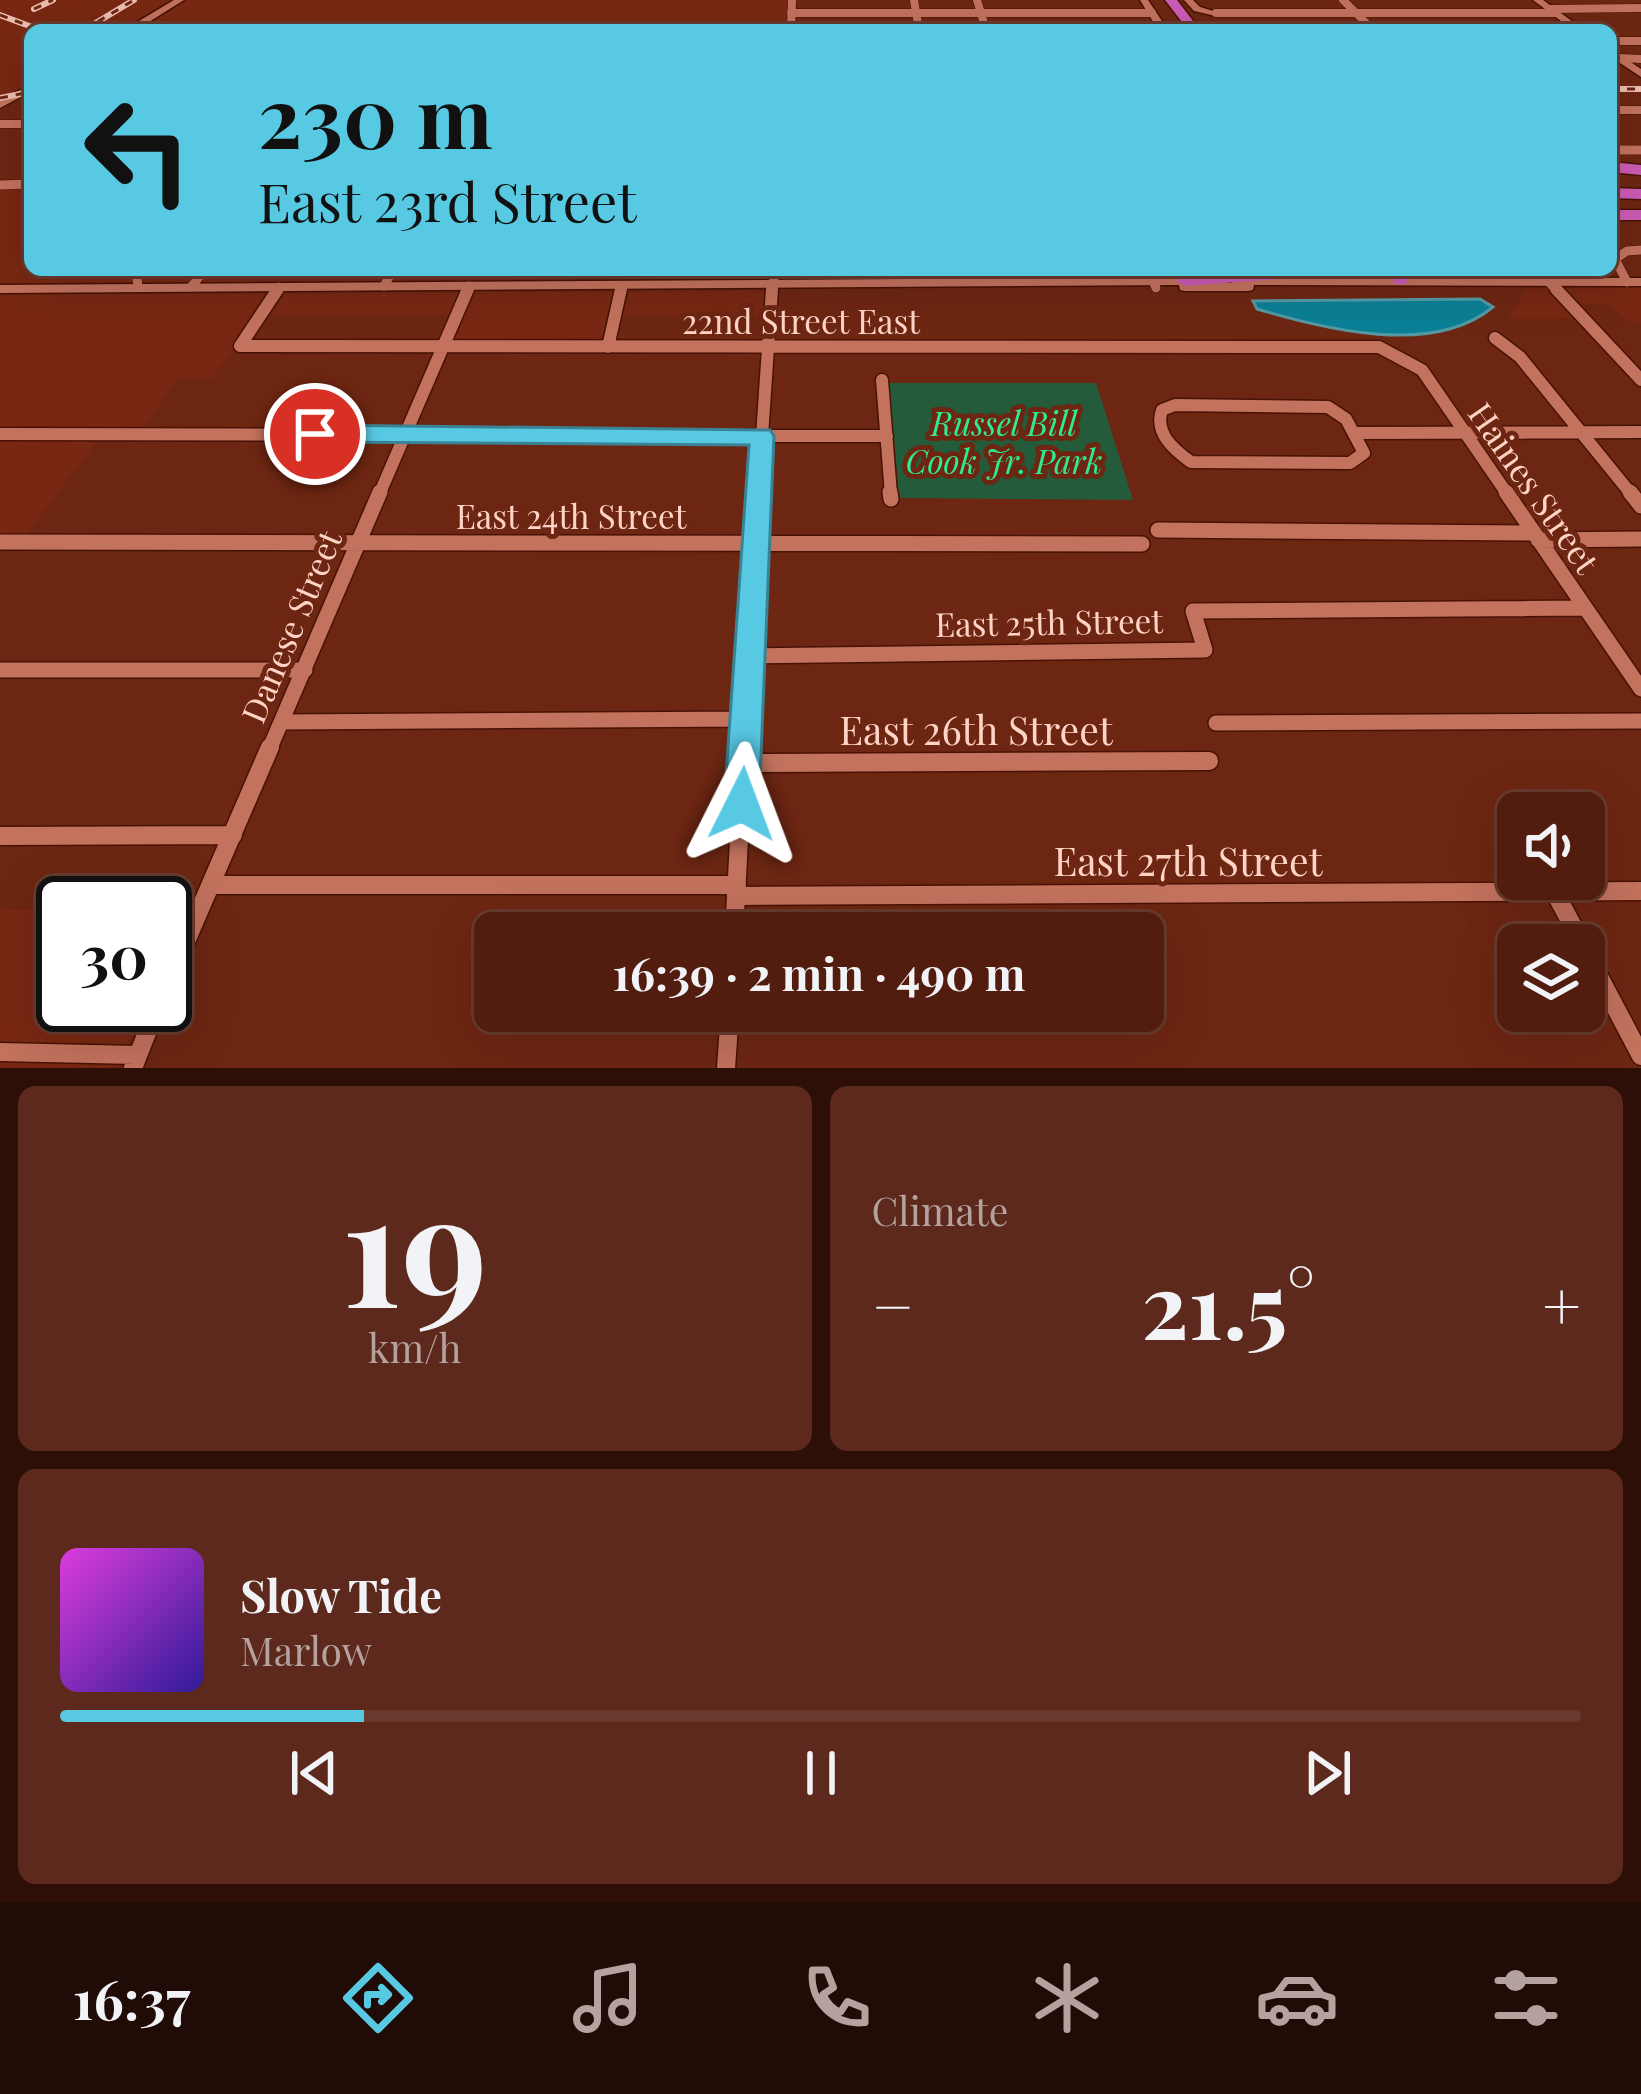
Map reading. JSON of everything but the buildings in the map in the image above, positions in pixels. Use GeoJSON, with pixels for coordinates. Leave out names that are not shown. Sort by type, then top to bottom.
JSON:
{"type":"FeatureCollection","features":[{"type":"Feature","properties":{"kind":"highway"},"geometry":{"type":"LineString","coordinates":[[1171,0],[1189,24]]}},
{"type":"Feature","properties":{"kind":"highway"},"geometry":{"type":"LineString","coordinates":[[1185,281],[1252,276]]}},
{"type":"Feature","properties":{"kind":"main road"},"geometry":{"type":"LineString","coordinates":[[139,24],[180,0]]}},
{"type":"Feature","properties":{"kind":"main road"},"geometry":{"type":"LineString","coordinates":[[1144,0],[1156,6]]}},
{"type":"Feature","properties":{"kind":"main road"},"geometry":{"type":"LineString","coordinates":[[1188,0],[1198,9],[1216,13]]}},
{"type":"Feature","properties":{"kind":"main road"},"geometry":{"type":"LineString","coordinates":[[1537,0],[1571,24]]}},
{"type":"Feature","properties":{"kind":"main road"},"geometry":{"type":"LineString","coordinates":[[0,289],[470,286],[579,278],[622,286],[774,277],[1396,279]]}},
{"type":"Feature","properties":{"kind":"main road"},"geometry":{"type":"LineString","coordinates":[[1152,280],[1634,282]]}},
{"type":"Feature","properties":{"kind":"street"},"geometry":{"type":"LineString","coordinates":[[790,24],[792,0]]}},
{"type":"Feature","properties":{"kind":"street"},"geometry":{"type":"LineString","coordinates":[[914,0],[918,24]]}},
{"type":"Feature","properties":{"kind":"street"},"geometry":{"type":"LineString","coordinates":[[977,0],[984,24]]}},
{"type":"Feature","properties":{"kind":"street"},"geometry":{"type":"LineString","coordinates":[[1343,0],[1367,24]]}},
{"type":"Feature","properties":{"kind":"street"},"geometry":{"type":"LineString","coordinates":[[791,13],[980,13],[1156,6]]}},
{"type":"Feature","properties":{"kind":"street"},"geometry":{"type":"LineString","coordinates":[[1216,13],[1641,8]]}},
{"type":"Feature","properties":{"kind":"street"},"geometry":{"type":"LineString","coordinates":[[137,276],[138,287]]}},
{"type":"Feature","properties":{"kind":"street"},"geometry":{"type":"LineString","coordinates":[[191,287],[200,276]]}},
{"type":"Feature","properties":{"kind":"street"},"geometry":{"type":"LineString","coordinates":[[384,286],[390,276]]}},
{"type":"Feature","properties":{"kind":"street"},"geometry":{"type":"LineString","coordinates":[[735,912],[766,347],[774,277]]}},
{"type":"Feature","properties":{"kind":"street"},"geometry":{"type":"LineString","coordinates":[[1549,282],[1641,380]]}},
{"type":"Feature","properties":{"kind":"street","name":"Danese Street"},"geometry":{"type":"LineString","coordinates":[[192,928],[470,286]]}},
{"type":"Feature","properties":{"kind":"street"},"geometry":{"type":"LineString","coordinates":[[608,347],[622,286]]}},
{"type":"Feature","properties":{"kind":"street","name":"22nd Street East"},"geometry":{"type":"LineString","coordinates":[[279,287],[240,346],[1362,344]]}},
{"type":"Feature","properties":{"kind":"street"},"geometry":{"type":"LineString","coordinates":[[1495,338],[1520,358],[1641,506]]}},
{"type":"Feature","properties":{"kind":"street","name":"Haines Street"},"geometry":{"type":"LineString","coordinates":[[1362,344],[1393,351],[1416,364],[1641,689]]}},
{"type":"Feature","properties":{"kind":"street"},"geometry":{"type":"LineString","coordinates":[[882,380],[891,500]]}},
{"type":"Feature","properties":{"kind":"street"},"geometry":{"type":"LineString","coordinates":[[1175,405],[1319,405],[1342,414],[1355,434],[1364,453],[1350,463],[1201,464],[1182,460],[1170,448],[1159,418],[1162,410],[1175,405]]}},
{"type":"Feature","properties":{"kind":"street"},"geometry":{"type":"LineString","coordinates":[[1355,434],[1641,432]]}},
{"type":"Feature","properties":{"kind":"street"},"geometry":{"type":"LineString","coordinates":[[0,434],[886,436]]}},
{"type":"Feature","properties":{"kind":"street"},"geometry":{"type":"LineString","coordinates":[[1158,530],[1641,539]]}},
{"type":"Feature","properties":{"kind":"street","name":"East 24th Street"},"geometry":{"type":"LineString","coordinates":[[0,542],[1142,544]]}},
{"type":"Feature","properties":{"kind":"street","name":"East 25th Street"},"geometry":{"type":"LineString","coordinates":[[749,656],[1205,650],[1193,611],[1586,608]]}},
{"type":"Feature","properties":{"kind":"street"},"geometry":{"type":"LineString","coordinates":[[0,670],[304,670]]}},
{"type":"Feature","properties":{"kind":"street"},"geometry":{"type":"LineString","coordinates":[[282,722],[746,719]]}},
{"type":"Feature","properties":{"kind":"street"},"geometry":{"type":"LineString","coordinates":[[1216,723],[1641,721]]}},
{"type":"Feature","properties":{"kind":"street","name":"East 26th Street"},"geometry":{"type":"LineString","coordinates":[[744,763],[1209,761]]}},
{"type":"Feature","properties":{"kind":"street"},"geometry":{"type":"LineString","coordinates":[[0,836],[233,835]]}},
{"type":"Feature","properties":{"kind":"street","name":"East 27th Street"},"geometry":{"type":"LineString","coordinates":[[211,885],[1497,891]]}},
{"type":"Feature","properties":{"kind":"street","name":"East 27th Street"},"geometry":{"type":"LineString","coordinates":[[1605,891],[1641,891]]}},
{"type":"Feature","properties":{"kind":"street"},"geometry":{"type":"LineString","coordinates":[[1605,986],[1639,1049]]}},
{"type":"Feature","properties":{"kind":"street"},"geometry":{"type":"LineString","coordinates":[[0,1052],[135,1061],[147,1032]]}},
{"type":"Feature","properties":{"kind":"street"},"geometry":{"type":"LineString","coordinates":[[726,1068],[729,1032]]}},
{"type":"Feature","properties":{"kind":"shaded area"},"geometry":{"type":"Polygon","coordinates":[[[0,0],[170,0],[129,24],[24,24],[24,85],[0,99],[0,0]]]}},
{"type":"Feature","properties":{"kind":"shaded area"},"geometry":{"type":"Polygon","coordinates":[[[188,0],[789,0],[787,24],[148,24],[188,0]]]}},
{"type":"Feature","properties":{"kind":"shaded area"},"geometry":{"type":"Polygon","coordinates":[[[24,187],[24,276],[575,276],[574,280],[0,283],[0,188],[24,187]]]}},
{"type":"Feature","properties":{"kind":"shaded area"},"geometry":{"type":"Polygon","coordinates":[[[1641,288],[1641,323],[1630,323],[1610,304],[1566,304],[1578,318],[1508,319],[1526,289],[1641,288]]]}},
{"type":"Feature","properties":{"kind":"shaded area"},"geometry":{"type":"Polygon","coordinates":[[[775,291],[772,315],[608,316],[600,344],[450,344],[461,315],[257,315],[212,379],[178,379],[142,431],[105,431],[25,536],[0,536],[0,295],[775,291]]]}},
{"type":"Feature","properties":{"kind":"shaded area"},"geometry":{"type":"Polygon","coordinates":[[[0,910],[36,910],[36,1032],[135,1032],[118,1068],[0,1067],[0,910]]]}},
{"type":"Feature","properties":{"kind":"green space","name":"Russel Bill Cook Jr. Park"},"geometry":{"type":"Polygon","coordinates":[[[889,383],[1096,383],[1133,500],[899,498],[889,383]]]}},
{"type":"Feature","properties":{"kind":"water"},"geometry":{"type":"Polygon","coordinates":[[[1480,299],[1493,307],[1468,322],[1410,335],[1314,324],[1257,309],[1253,301],[1480,299]]]}},
{"type":"Feature","properties":{"kind":"railway"},"geometry":{"type":"LineString","coordinates":[[34,9],[53,0]]}},
{"type":"Feature","properties":{"kind":"railway"},"geometry":{"type":"LineString","coordinates":[[94,24],[134,0]]}},
{"type":"Feature","properties":{"kind":"railway"},"geometry":{"type":"LineString","coordinates":[[0,15],[24,24]]}},
{"type":"Feature","properties":{"kind":"railway"},"geometry":{"type":"LineString","coordinates":[[1617,89],[1641,89]]}},
{"type":"Feature","properties":{"kind":"railway"},"geometry":{"type":"LineString","coordinates":[[0,98],[24,93]]}},
{"type":"Feature","properties":{"kind":"route"},"geometry":{"type":"LineString","coordinates":[[315,434],[762,436],[742,804]]}}]}
